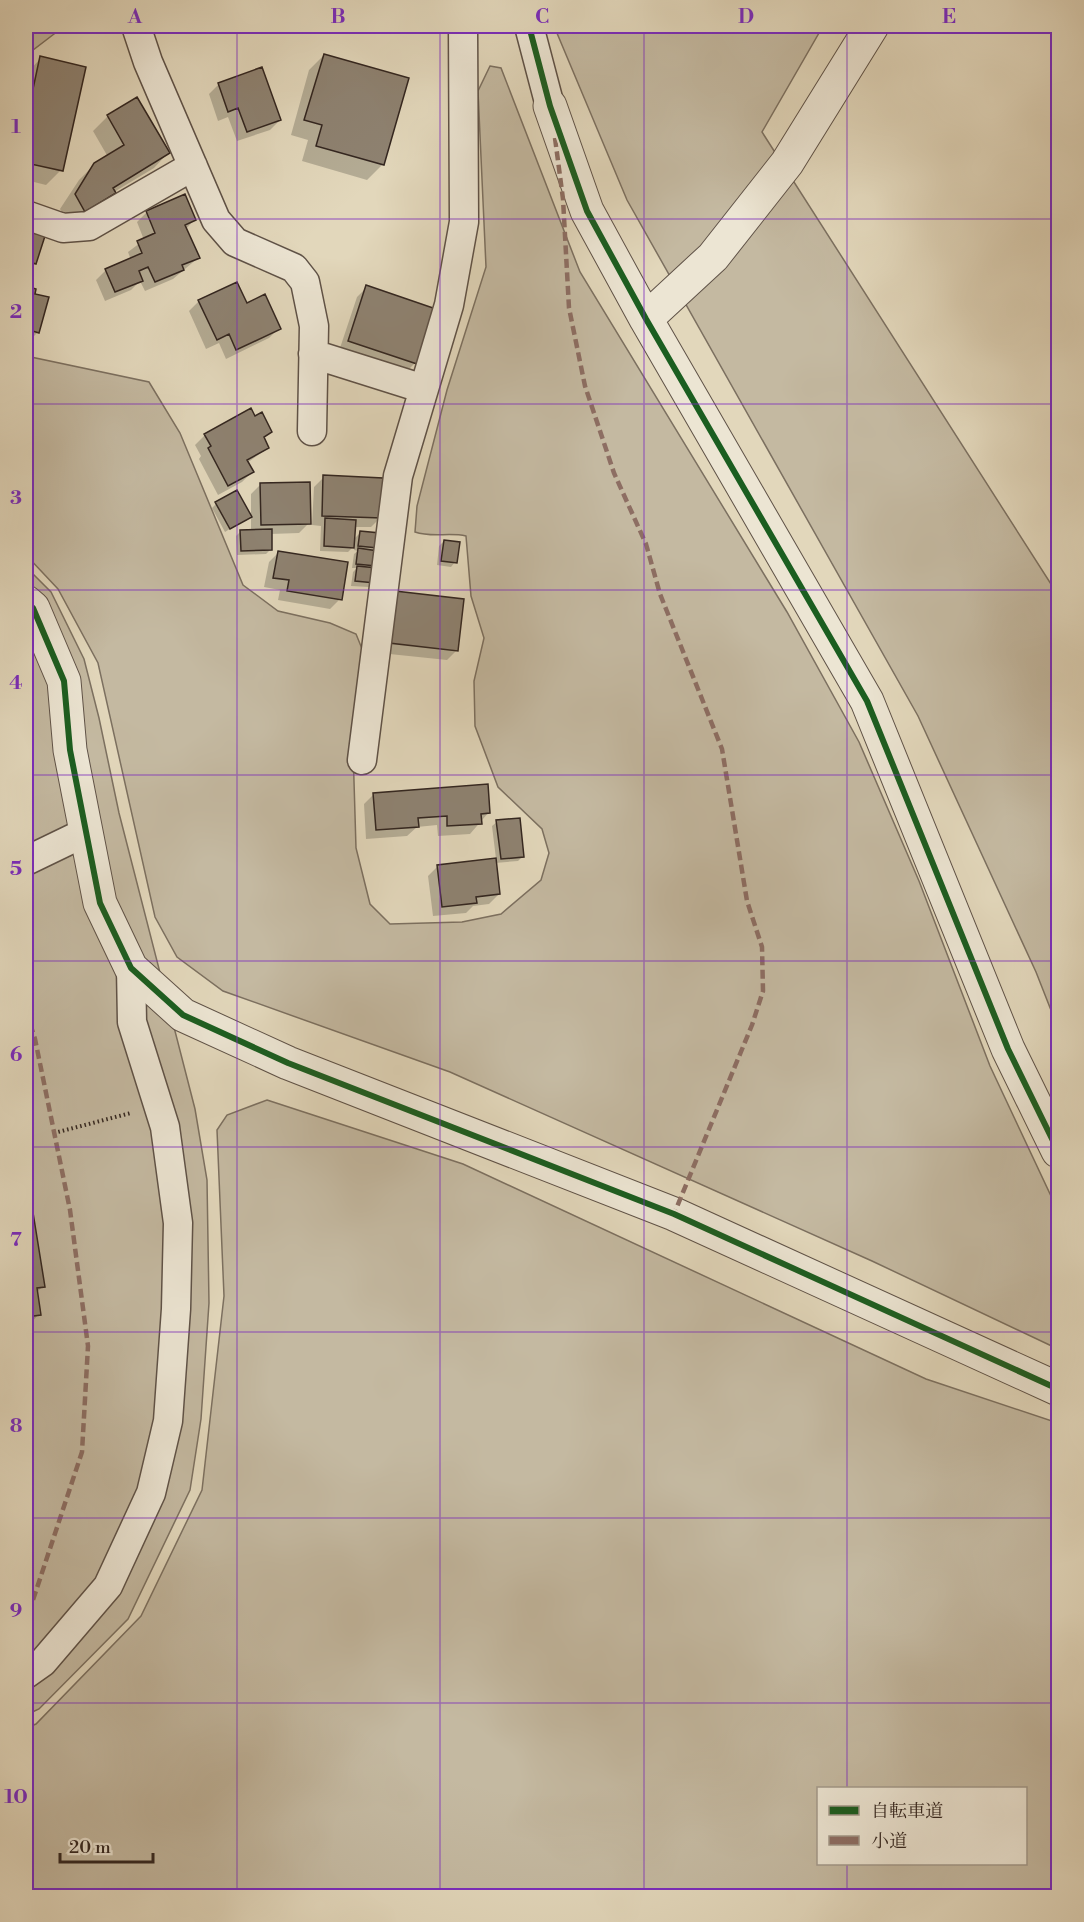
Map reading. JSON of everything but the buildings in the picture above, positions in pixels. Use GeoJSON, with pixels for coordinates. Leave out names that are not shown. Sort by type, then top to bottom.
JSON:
{"type":"FeatureCollection","features":[{"type":"Feature","properties":{"kind":"street"},"geometry":{"type":"LineString","coordinates":[[136,26],[148,62],[216,220],[235,242],[294,268],[305,282],[314,326],[312,430]]}},
{"type":"Feature","properties":{"kind":"street"},"geometry":{"type":"LineString","coordinates":[[362,760],[398,476],[449,304],[464,222],[463,26]]}},
{"type":"Feature","properties":{"kind":"street"},"geometry":{"type":"LineString","coordinates":[[529,26],[550,106],[587,211],[646,319],[867,701],[1008,1049],[1059,1151]]}},
{"type":"Feature","properties":{"kind":"street"},"geometry":{"type":"LineString","coordinates":[[646,319],[713,256],[786,163],[872,26]]}},
{"type":"Feature","properties":{"kind":"street"},"geometry":{"type":"LineString","coordinates":[[26,215],[63,228],[89,226],[193,166]]}},
{"type":"Feature","properties":{"kind":"street"},"geometry":{"type":"LineString","coordinates":[[313,354],[424,388]]}},
{"type":"Feature","properties":{"kind":"street"},"geometry":{"type":"LineString","coordinates":[[26,602],[33,608],[64,681],[70,750],[100,903],[131,968],[183,1015],[278,1059],[674,1214],[1059,1389]]}},
{"type":"Feature","properties":{"kind":"street"},"geometry":{"type":"LineString","coordinates":[[26,861],[86,832]]}},
{"type":"Feature","properties":{"kind":"street"},"geometry":{"type":"LineString","coordinates":[[26,1674],[44,1662],[108,1586],[151,1493],[168,1421],[176,1309],[178,1223],[165,1127],[132,1023],[131,968]]}},
{"type":"Feature","properties":{"kind":"path"},"geometry":{"type":"LineString","coordinates":[[54,1133],[158,1106]]}},
{"type":"Feature","properties":{"kind":"shaded area"},"geometry":{"type":"Polygon","coordinates":[[[26,26],[58,26],[58,31],[33,50],[26,51],[26,26]]]}},
{"type":"Feature","properties":{"kind":"shaded area"},"geometry":{"type":"Polygon","coordinates":[[[554,26],[823,26],[762,132],[1058,595],[1058,1028],[1036,972],[918,716],[627,200],[554,26]]]}},
{"type":"Feature","properties":{"kind":"shaded area"},"geometry":{"type":"Polygon","coordinates":[[[490,66],[501,68],[580,272],[787,612],[859,742],[919,881],[990,1066],[1058,1211],[1058,1349],[872,1261],[450,1072],[223,991],[177,957],[155,917],[98,663],[58,589],[26,555],[26,356],[149,382],[180,433],[243,585],[278,611],[330,623],[356,634],[365,656],[353,748],[356,848],[370,904],[390,924],[462,922],[501,914],[541,880],[549,853],[542,829],[498,787],[475,726],[474,681],[484,638],[471,596],[466,536],[428,535],[415,532],[417,506],[447,390],[486,267],[478,91],[490,66]]]}},
{"type":"Feature","properties":{"kind":"shaded area"},"geometry":{"type":"Polygon","coordinates":[[[26,567],[51,592],[84,659],[99,718],[119,813],[195,1109],[207,1180],[209,1303],[201,1419],[190,1490],[128,1619],[39,1709],[26,1715],[26,567]]]}},
{"type":"Feature","properties":{"kind":"shaded area"},"geometry":{"type":"Polygon","coordinates":[[[267,1100],[463,1164],[926,1379],[1058,1423],[1058,1896],[26,1896],[26,1728],[36,1724],[141,1616],[202,1490],[224,1296],[217,1130],[227,1115],[267,1100]]]}},
{"type":"Feature","properties":{"kind":"marked path"},"geometry":{"type":"LineString","coordinates":[[555,138],[563,199],[569,308],[585,386],[614,473],[646,544],[660,594],[722,749],[747,901],[762,947],[763,991],[752,1025],[674,1214]]}},
{"type":"Feature","properties":{"kind":"marked path"},"geometry":{"type":"LineString","coordinates":[[26,1011],[35,1039],[70,1210],[88,1346],[82,1452],[26,1621]]}},
{"type":"Feature","properties":{"kind":"cycle path"},"geometry":{"type":"LineString","coordinates":[[529,26],[550,106],[587,211],[646,319],[867,701],[1008,1049],[1058,1151]]}},
{"type":"Feature","properties":{"kind":"cycle path"},"geometry":{"type":"LineString","coordinates":[[26,602],[33,608],[64,681],[70,750],[100,903],[131,968],[183,1015],[288,1063],[674,1214],[1058,1389]]}}]}
